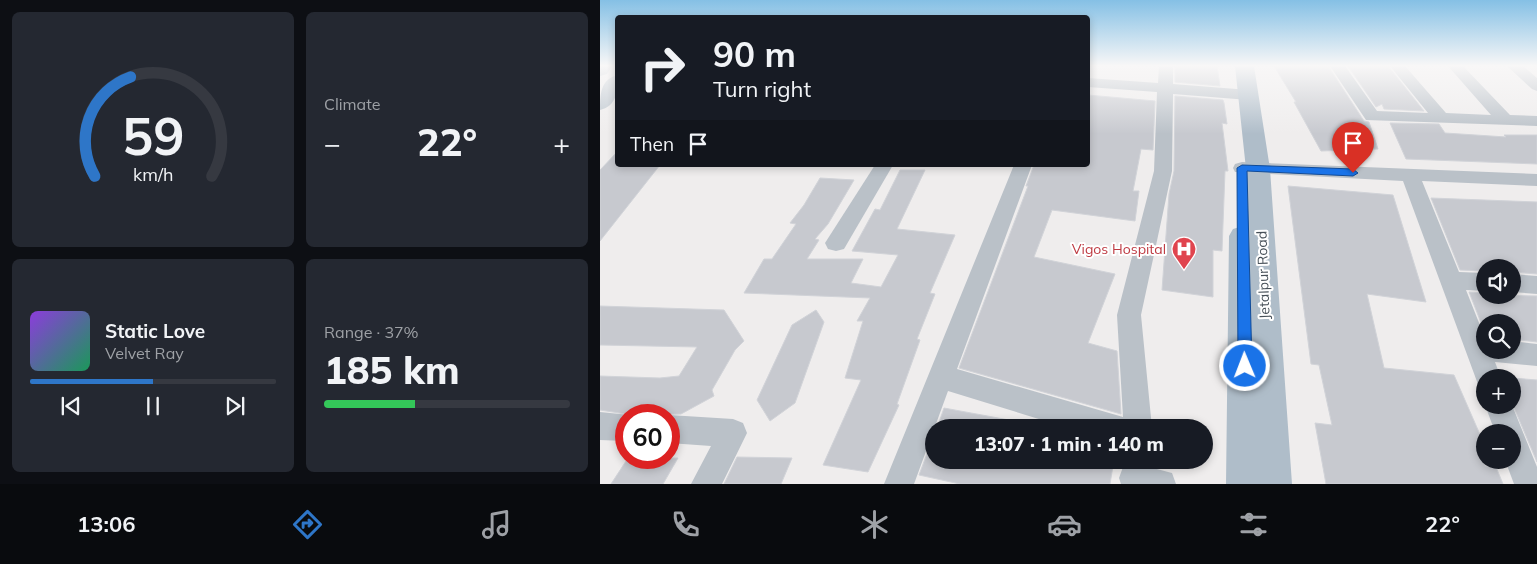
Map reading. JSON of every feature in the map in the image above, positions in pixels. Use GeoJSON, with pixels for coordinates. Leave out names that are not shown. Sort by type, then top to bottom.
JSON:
{"type":"FeatureCollection","features":[{"type":"Feature","properties":{"kind":"main road"},"geometry":{"type":"LineString","coordinates":[[600,104],[612,89]]}},
{"type":"Feature","properties":{"kind":"main road","name":"Jetalpur Road"},"geometry":{"type":"LineString","coordinates":[[1238,89],[1250,168],[1272,484]]}},
{"type":"Feature","properties":{"kind":"main road","name":"Jetalpur Road"},"geometry":{"type":"LineString","coordinates":[[1246,484],[1250,168]]}},
{"type":"Feature","properties":{"kind":"street"},"geometry":{"type":"LineString","coordinates":[[1137,419],[1129,315],[1164,172],[1165,89]]}},
{"type":"Feature","properties":{"kind":"street"},"geometry":{"type":"LineString","coordinates":[[1353,89],[1372,116],[1537,121]]}},
{"type":"Feature","properties":{"kind":"street"},"geometry":{"type":"LineString","coordinates":[[1416,89],[1441,118]]}},
{"type":"Feature","properties":{"kind":"street"},"geometry":{"type":"LineString","coordinates":[[1476,89],[1505,120]]}},
{"type":"Feature","properties":{"kind":"street"},"geometry":{"type":"LineString","coordinates":[[836,243],[883,167]]}},
{"type":"Feature","properties":{"kind":"street"},"geometry":{"type":"LineString","coordinates":[[899,484],[1022,167]]}},
{"type":"Feature","properties":{"kind":"street"},"geometry":{"type":"LineString","coordinates":[[1250,168],[1537,180]]}},
{"type":"Feature","properties":{"kind":"street"},"geometry":{"type":"LineString","coordinates":[[1410,175],[1476,345]]}},
{"type":"Feature","properties":{"kind":"street"},"geometry":{"type":"LineString","coordinates":[[1451,281],[1476,282]]}},
{"type":"Feature","properties":{"kind":"street"},"geometry":{"type":"LineString","coordinates":[[1521,284],[1537,284]]}},
{"type":"Feature","properties":{"kind":"street"},"geometry":{"type":"LineString","coordinates":[[1521,354],[1537,355]]}},
{"type":"Feature","properties":{"kind":"street"},"geometry":{"type":"LineString","coordinates":[[941,377],[1085,419]]}},
{"type":"Feature","properties":{"kind":"street"},"geometry":{"type":"LineString","coordinates":[[600,426],[615,427]]}},
{"type":"Feature","properties":{"kind":"street"},"geometry":{"type":"LineString","coordinates":[[680,431],[733,433],[706,484]]}},
{"type":"Feature","properties":{"kind":"street"},"geometry":{"type":"LineString","coordinates":[[1521,463],[1529,484]]}},
{"type":"Feature","properties":{"kind":"building"},"geometry":{"type":"Polygon","coordinates":[[[1288,89],[1343,89],[1364,121],[1369,122],[1378,149],[1321,151],[1294,102],[1296,102],[1288,89]]]}},
{"type":"Feature","properties":{"kind":"building"},"geometry":{"type":"Polygon","coordinates":[[[1363,89],[1406,89],[1424,111],[1384,109],[1382,104],[1376,107],[1363,89]]]}},
{"type":"Feature","properties":{"kind":"building"},"geometry":{"type":"Polygon","coordinates":[[[1090,95],[1155,101],[1153,150],[1141,149],[1133,191],[1139,191],[1135,221],[1052,210],[1034,257],[1115,274],[1088,343],[1117,351],[1121,414],[959,368],[1028,186],[1026,186],[1033,167],[1090,167],[1090,95]]]}},
{"type":"Feature","properties":{"kind":"building"},"geometry":{"type":"Polygon","coordinates":[[[1175,96],[1223,100],[1224,103],[1227,124],[1222,123],[1228,171],[1225,171],[1222,251],[1213,250],[1213,297],[1162,290],[1169,194],[1174,171],[1175,96]]]}},
{"type":"Feature","properties":{"kind":"building"},"geometry":{"type":"Polygon","coordinates":[[[1390,123],[1439,124],[1445,133],[1506,137],[1504,135],[1537,135],[1537,164],[1406,159],[1390,123]]]}},
{"type":"Feature","properties":{"kind":"building"},"geometry":{"type":"Polygon","coordinates":[[[615,154],[615,167],[658,167],[600,241],[600,170],[615,154]]]}},
{"type":"Feature","properties":{"kind":"building"},"geometry":{"type":"Polygon","coordinates":[[[900,170],[925,170],[897,229],[955,235],[930,293],[935,294],[917,339],[920,340],[897,404],[899,405],[868,472],[823,465],[861,380],[845,378],[863,321],[857,321],[870,298],[744,293],[764,259],[772,259],[796,224],[790,223],[804,205],[820,178],[854,180],[828,224],[815,239],[819,240],[807,259],[863,259],[851,283],[881,287],[898,255],[852,251],[875,209],[880,210],[900,170]]]}},
{"type":"Feature","properties":{"kind":"building"},"geometry":{"type":"Polygon","coordinates":[[[1288,186],[1393,195],[1426,302],[1367,294],[1384,368],[1454,375],[1476,425],[1476,469],[1497,469],[1503,484],[1326,484],[1315,423],[1332,425],[1319,365],[1311,364],[1288,186]]]}},
{"type":"Feature","properties":{"kind":"building"},"geometry":{"type":"Polygon","coordinates":[[[1431,198],[1537,202],[1537,274],[1521,273],[1521,259],[1476,259],[1476,271],[1460,270],[1431,198]]]}},
{"type":"Feature","properties":{"kind":"building"},"geometry":{"type":"Polygon","coordinates":[[[1469,292],[1476,292],[1476,304],[1521,304],[1521,296],[1537,296],[1537,342],[1521,340],[1521,314],[1478,314],[1469,292]]]}},
{"type":"Feature","properties":{"kind":"building"},"geometry":{"type":"Polygon","coordinates":[[[600,306],[724,310],[744,341],[735,350],[712,390],[714,396],[681,414],[680,404],[615,404],[615,412],[600,410],[600,376],[660,378],[679,376],[697,347],[600,345],[600,306]]]}},
{"type":"Feature","properties":{"kind":"building"},"geometry":{"type":"Polygon","coordinates":[[[816,310],[824,322],[795,403],[770,421],[757,400],[792,325],[816,310]]]}},
{"type":"Feature","properties":{"kind":"building"},"geometry":{"type":"Polygon","coordinates":[[[1521,379],[1537,380],[1537,462],[1517,414],[1521,414],[1521,379]]]}},
{"type":"Feature","properties":{"kind":"building"},"geometry":{"type":"Polygon","coordinates":[[[944,408],[1004,419],[940,419],[944,408]]]}},
{"type":"Feature","properties":{"kind":"building"},"geometry":{"type":"Polygon","coordinates":[[[737,457],[792,458],[781,484],[724,484],[737,457]]]}},
{"type":"Feature","properties":{"kind":"building"},"geometry":{"type":"Polygon","coordinates":[[[925,459],[925,469],[1112,469],[1110,484],[960,484],[919,475],[925,459]]]}},
{"type":"Feature","properties":{"kind":"building"},"geometry":{"type":"Polygon","coordinates":[[[621,469],[672,469],[663,484],[611,484],[621,469]]]}},
{"type":"Feature","properties":{"kind":"place","name":"Vigos Hospital"},"geometry":{"type":"Point","coordinates":[1184,270]}},
{"type":"Feature","properties":{"kind":"route"},"geometry":{"type":"LineString","coordinates":[[1245,366],[1242,168],[1353,173]]}}]}
